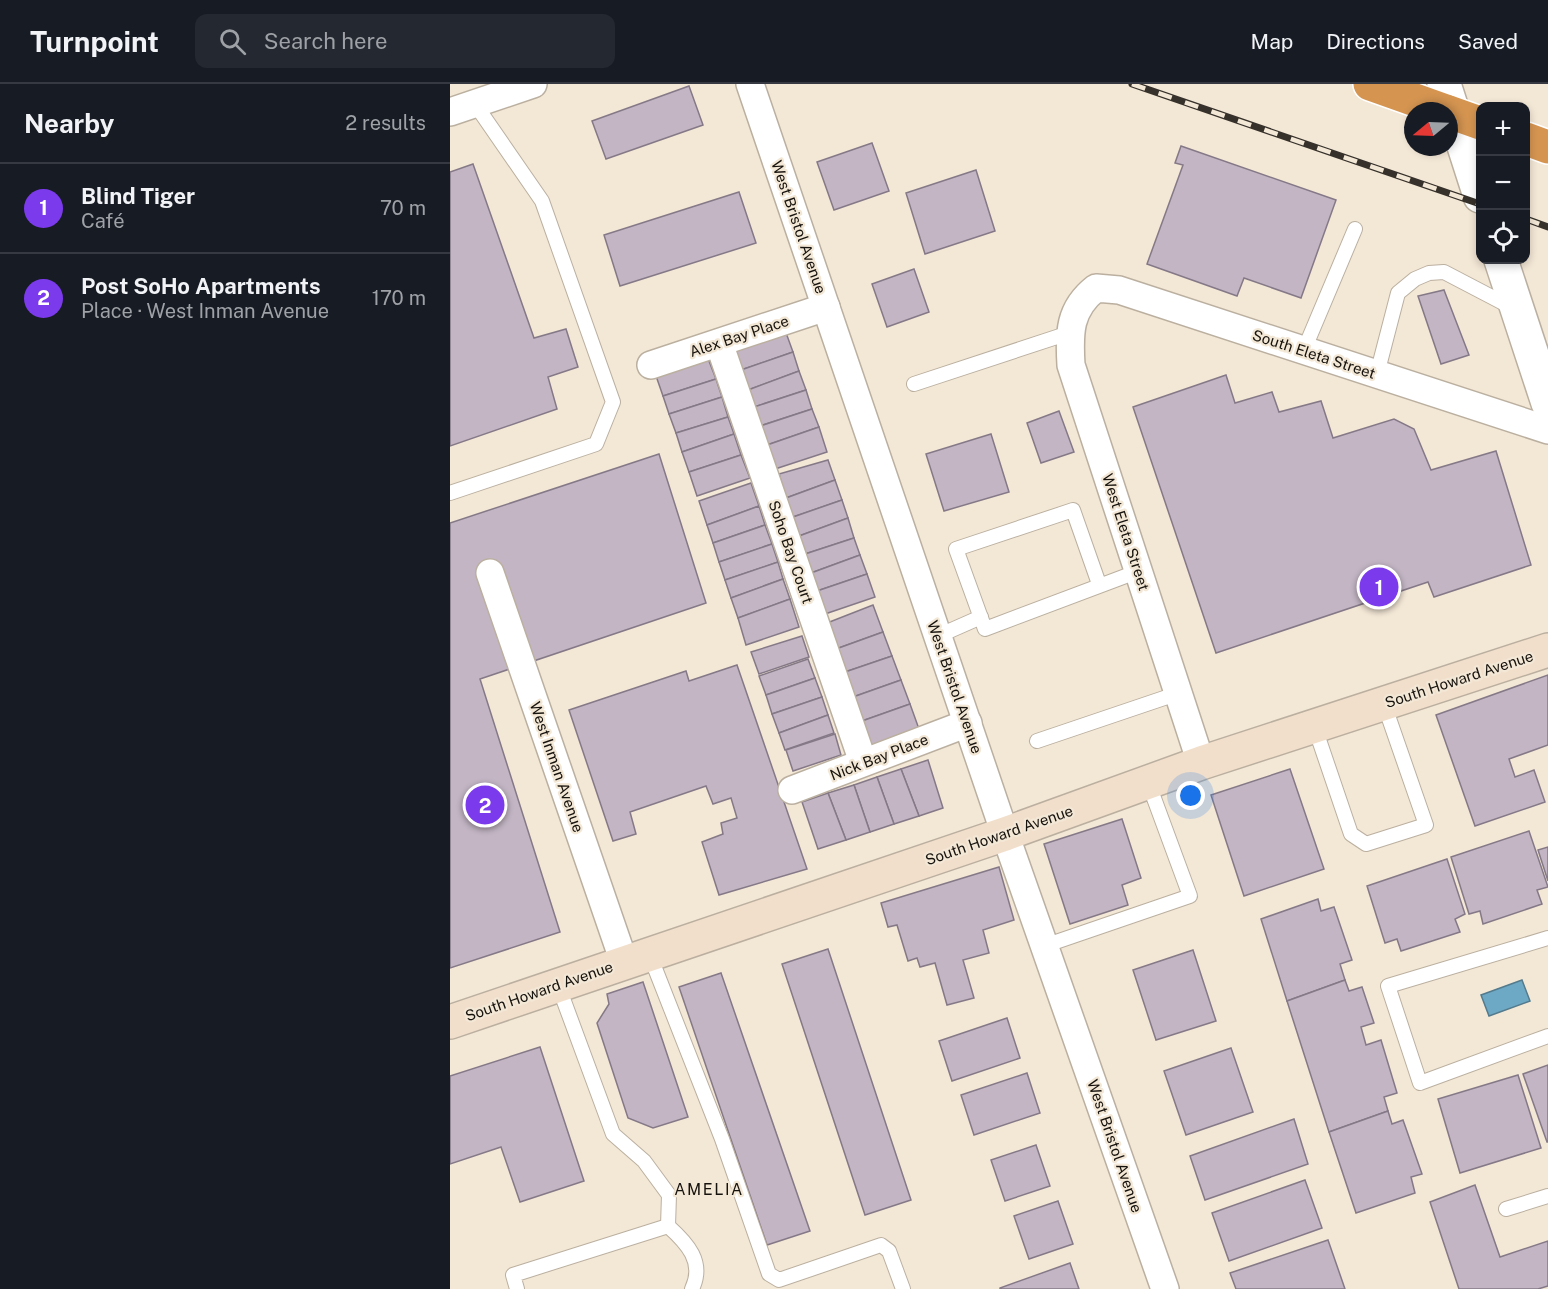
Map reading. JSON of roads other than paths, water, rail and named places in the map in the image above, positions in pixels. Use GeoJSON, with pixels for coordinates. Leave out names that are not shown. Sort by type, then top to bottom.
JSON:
{"type":"FeatureCollection","features":[{"type":"Feature","properties":{"kind":"highway"},"geometry":{"type":"LineString","coordinates":[[1370,84],[1422,102]]}},
{"type":"Feature","properties":{"kind":"highway"},"geometry":{"type":"LineString","coordinates":[[1458,115],[1476,122]]}},
{"type":"Feature","properties":{"kind":"highway"},"geometry":{"type":"LineString","coordinates":[[1530,140],[1548,147]]}},
{"type":"Feature","properties":{"kind":"main road","name":"South Howard Avenue"},"geometry":{"type":"LineString","coordinates":[[450,1022],[636,957],[1005,834],[1202,763],[1315,728],[1548,650]]}},
{"type":"Feature","properties":{"kind":"street"},"geometry":{"type":"LineString","coordinates":[[462,108],[533,84]]}},
{"type":"Feature","properties":{"kind":"street","name":"West Bristol Avenue"},"geometry":{"type":"LineString","coordinates":[[750,84],[1005,834],[1165,1289]]}},
{"type":"Feature","properties":{"kind":"street"},"geometry":{"type":"LineString","coordinates":[[1444,84],[1476,184]]}},
{"type":"Feature","properties":{"kind":"street"},"geometry":{"type":"LineString","coordinates":[[1502,264],[1518,310],[1539,346],[1548,403]]}},
{"type":"Feature","properties":{"kind":"street","name":"South Eleta Street"},"geometry":{"type":"LineString","coordinates":[[1081,300],[1096,288],[1119,290],[1548,430]]}},
{"type":"Feature","properties":{"kind":"street","name":"West Eleta Street"},"geometry":{"type":"LineString","coordinates":[[1081,300],[1069,333],[1071,365],[1202,763]]}},
{"type":"Feature","properties":{"kind":"street","name":"Alex Bay Place"},"geometry":{"type":"LineString","coordinates":[[651,365],[826,307]]}},
{"type":"Feature","properties":{"kind":"street","name":"Soho Bay Court"},"geometry":{"type":"LineString","coordinates":[[719,342],[863,762]]}},
{"type":"Feature","properties":{"kind":"street","name":"West Inman Avenue"},"geometry":{"type":"LineString","coordinates":[[490,573],[636,957]]}},
{"type":"Feature","properties":{"kind":"street","name":"Nick Bay Place"},"geometry":{"type":"LineString","coordinates":[[792,790],[968,723]]}},
{"type":"Feature","properties":{"kind":"lane"},"geometry":{"type":"LineString","coordinates":[[450,493],[596,444],[613,402],[542,201],[462,108]]}},
{"type":"Feature","properties":{"kind":"lane"},"geometry":{"type":"LineString","coordinates":[[1304,350],[1355,229]]}},
{"type":"Feature","properties":{"kind":"lane"},"geometry":{"type":"LineString","coordinates":[[1377,374],[1398,293],[1415,279],[1429,273],[1444,272],[1518,310]]}},
{"type":"Feature","properties":{"kind":"lane"},"geometry":{"type":"LineString","coordinates":[[914,384],[1069,333]]}},
{"type":"Feature","properties":{"kind":"lane"},"geometry":{"type":"LineString","coordinates":[[1100,584],[1073,510],[956,549],[985,628],[1100,584],[1139,572]]}},
{"type":"Feature","properties":{"kind":"lane"},"geometry":{"type":"LineString","coordinates":[[938,636],[981,617]]}},
{"type":"Feature","properties":{"kind":"lane"},"geometry":{"type":"LineString","coordinates":[[1037,741],[1179,693]]}},
{"type":"Feature","properties":{"kind":"lane"},"geometry":{"type":"LineString","coordinates":[[1315,728],[1351,834],[1366,843],[1426,825],[1384,704]]}},
{"type":"Feature","properties":{"kind":"lane"},"geometry":{"type":"LineString","coordinates":[[1044,946],[1190,896],[1148,782]]}},
{"type":"Feature","properties":{"kind":"lane"},"geometry":{"type":"LineString","coordinates":[[1548,938],[1388,986],[1420,1083],[1548,1036]]}},
{"type":"Feature","properties":{"kind":"lane"},"geometry":{"type":"LineString","coordinates":[[636,957],[722,1139],[769,1274],[779,1280],[881,1245],[889,1251],[903,1289]]}},
{"type":"Feature","properties":{"kind":"lane"},"geometry":{"type":"LineString","coordinates":[[558,985],[613,1134],[644,1161],[669,1195],[668,1226],[691,1247],[697,1267],[692,1289]]}},
{"type":"Feature","properties":{"kind":"lane"},"geometry":{"type":"LineString","coordinates":[[1506,1209],[1548,1196]]}},
{"type":"Feature","properties":{"kind":"lane"},"geometry":{"type":"LineString","coordinates":[[517,1289],[513,1275],[668,1226]]}},
{"type":"Feature","properties":{"kind":"water"},"geometry":{"type":"Polygon","coordinates":[[[1522,980],[1530,1001],[1489,1016],[1481,995],[1522,980]]]}},
{"type":"Feature","properties":{"kind":"railway"},"geometry":{"type":"LineString","coordinates":[[1132,84],[1476,203]]}},
{"type":"Feature","properties":{"kind":"railway"},"geometry":{"type":"LineString","coordinates":[[1530,220],[1548,227]]}},
{"type":"Feature","properties":{"kind":"place","name":"Blind Tiger"},"geometry":{"type":"Point","coordinates":[1379,587]}},
{"type":"Feature","properties":{"kind":"place","name":"Post SoHo Apartments"},"geometry":{"type":"Point","coordinates":[485,805]}},
{"type":"Feature","properties":{"kind":"district","name":"AMELIA"},"geometry":{"type":"Point","coordinates":[709,1189]}}]}
